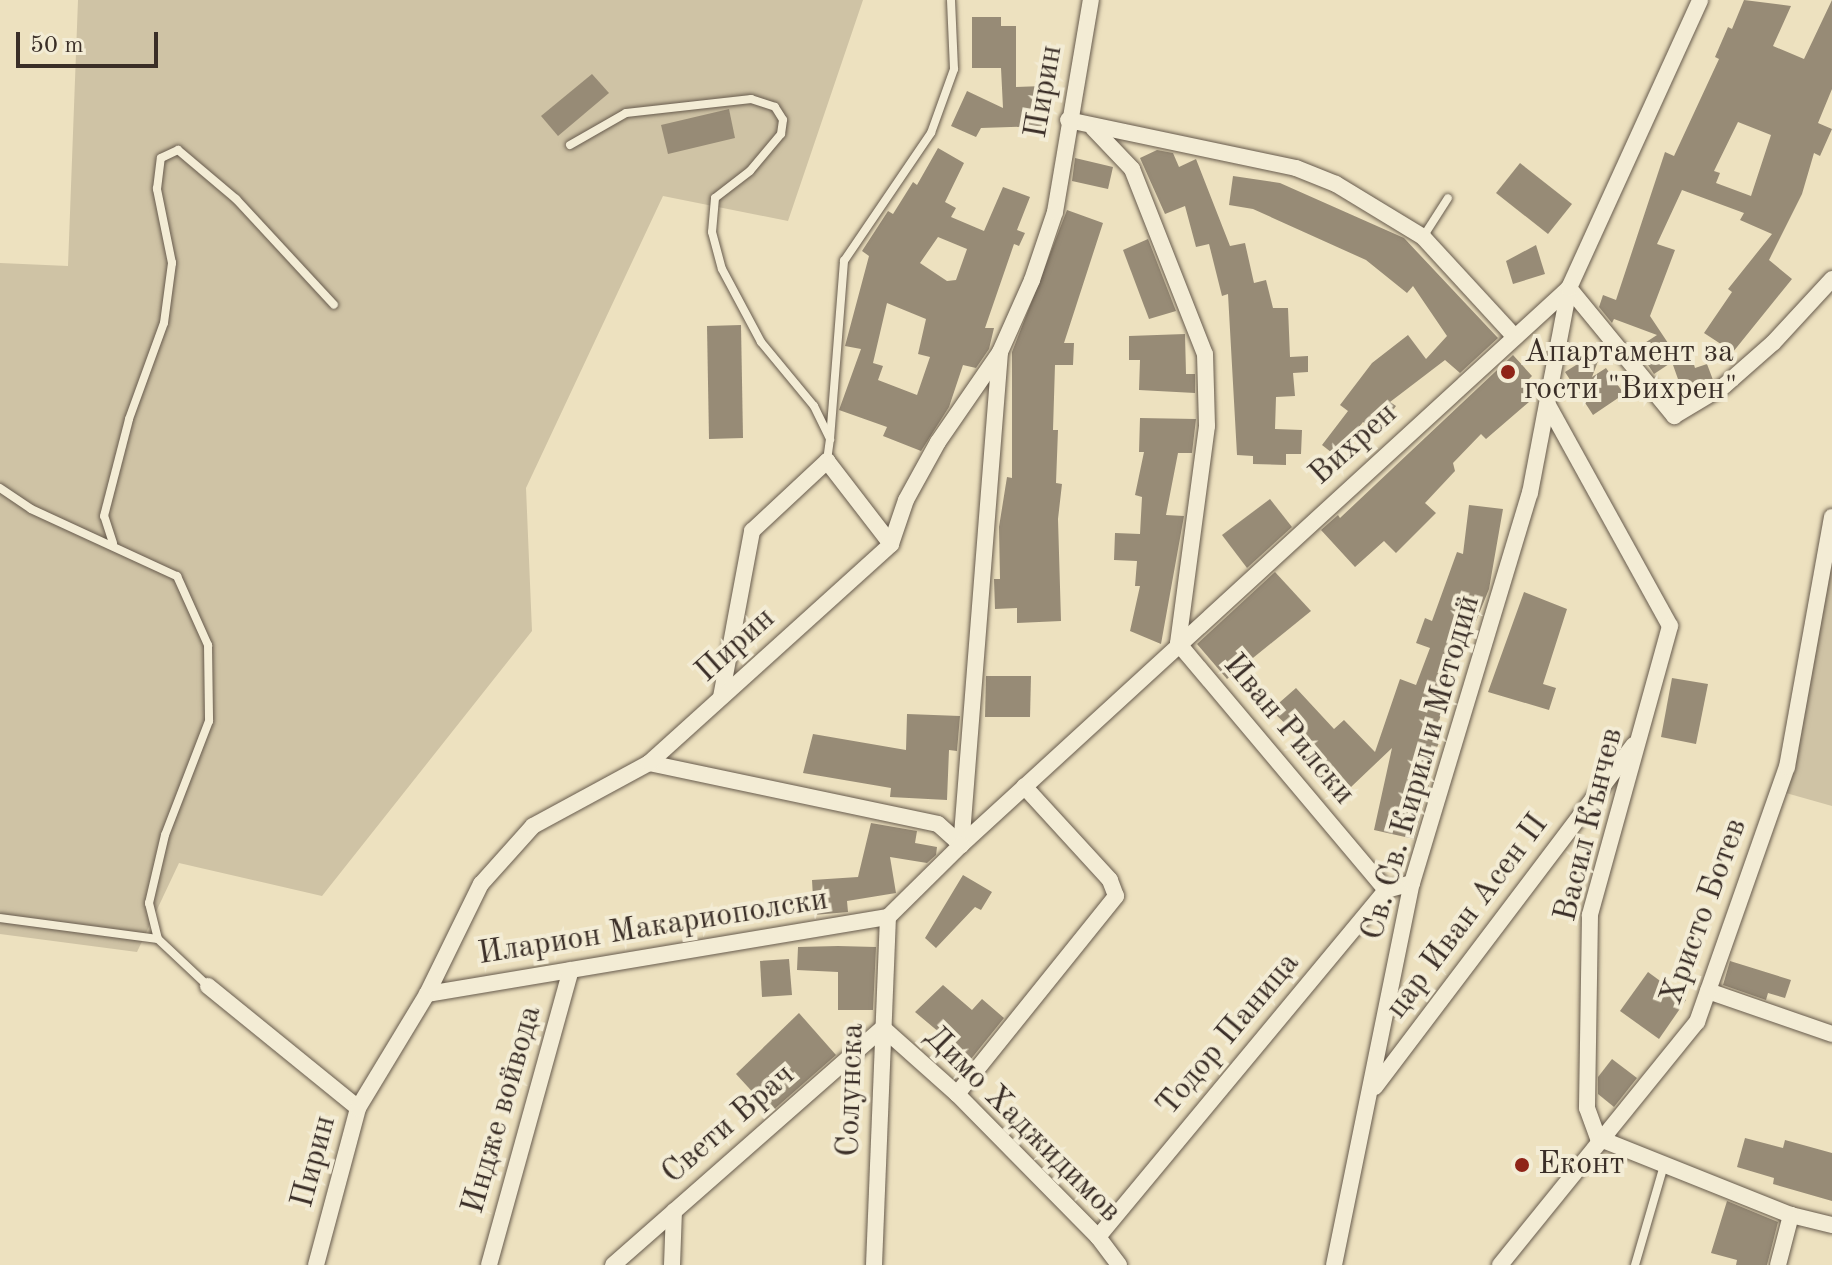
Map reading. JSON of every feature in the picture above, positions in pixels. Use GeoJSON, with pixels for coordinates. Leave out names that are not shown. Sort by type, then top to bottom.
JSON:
{"type":"FeatureCollection","features":[{"type":"Feature","properties":{"kind":"street"},"geometry":{"type":"LineString","coordinates":[[1700,0],[1569,288],[1674,416],[1724,386],[1773,343],[1832,279]]}},
{"type":"Feature","properties":{"kind":"street","name":"Пирин"},"geometry":{"type":"LineString","coordinates":[[316,1265],[358,1108],[427,994],[481,884],[533,826],[649,763],[891,544],[906,500],[938,442],[1000,352],[1055,212],[1088,1]]}},
{"type":"Feature","properties":{"kind":"street"},"geometry":{"type":"LineString","coordinates":[[1068,120],[1093,128],[1296,168],[1336,184],[1423,237],[1515,337]]}},
{"type":"Feature","properties":{"kind":"street"},"geometry":{"type":"LineString","coordinates":[[1093,128],[1132,169],[1205,354],[1207,426],[1178,643]]}},
{"type":"Feature","properties":{"kind":"street","name":"Вихрен"},"geometry":{"type":"LineString","coordinates":[[888,917],[1178,643],[1569,288]]}},
{"type":"Feature","properties":{"kind":"street","name":"Св. Св. Кирил и Методий"},"geometry":{"type":"LineString","coordinates":[[1334,1265],[1372,1091],[1412,883],[1530,493],[1569,288]]}},
{"type":"Feature","properties":{"kind":"street"},"geometry":{"type":"LineString","coordinates":[[961,845],[1000,352]]}},
{"type":"Feature","properties":{"kind":"street","name":"Васил Кънчев"},"geometry":{"type":"LineString","coordinates":[[1548,405],[1670,626],[1590,915],[1587,1108],[1598,1138]]}},
{"type":"Feature","properties":{"kind":"street"},"geometry":{"type":"LineString","coordinates":[[721,697],[752,531],[827,461],[891,544]]}},
{"type":"Feature","properties":{"kind":"street","name":"Христо Ботев"},"geometry":{"type":"LineString","coordinates":[[1500,1265],[1598,1138],[1697,1022],[1787,767],[1832,517]]}},
{"type":"Feature","properties":{"kind":"street","name":"Иван Рилски"},"geometry":{"type":"LineString","coordinates":[[1178,643],[1386,890]]}},
{"type":"Feature","properties":{"kind":"street","name":"цар Иван Асен II"},"geometry":{"type":"LineString","coordinates":[[1372,1091],[1639,738]]}},
{"type":"Feature","properties":{"kind":"street"},"geometry":{"type":"LineString","coordinates":[[649,763],[938,824],[961,845]]}},
{"type":"Feature","properties":{"kind":"street"},"geometry":{"type":"LineString","coordinates":[[957,1094],[1116,896],[1110,880],[1024,786]]}},
{"type":"Feature","properties":{"kind":"street"},"geometry":{"type":"LineString","coordinates":[[1386,890],[1412,883]]}},
{"type":"Feature","properties":{"kind":"street","name":"Тодор Паница"},"geometry":{"type":"LineString","coordinates":[[1098,1237],[1386,890]]}},
{"type":"Feature","properties":{"kind":"street","name":"Иларион Макариополски"},"geometry":{"type":"LineString","coordinates":[[427,994],[888,917]]}},
{"type":"Feature","properties":{"kind":"street","name":"Солунска"},"geometry":{"type":"LineString","coordinates":[[874,1265],[888,917]]}},
{"type":"Feature","properties":{"kind":"street","name":"Индже войвода"},"geometry":{"type":"LineString","coordinates":[[489,1265],[571,970]]}},
{"type":"Feature","properties":{"kind":"street"},"geometry":{"type":"LineString","coordinates":[[208,986],[358,1108]]}},
{"type":"Feature","properties":{"kind":"street"},"geometry":{"type":"LineString","coordinates":[[1708,991],[1832,1034]]}},
{"type":"Feature","properties":{"kind":"street","name":"Димо Хаджидимов"},"geometry":{"type":"LineString","coordinates":[[883,1028],[957,1094],[1098,1237],[1119,1265]]}},
{"type":"Feature","properties":{"kind":"street","name":"Свети Врач"},"geometry":{"type":"LineString","coordinates":[[613,1265],[883,1028]]}},
{"type":"Feature","properties":{"kind":"street"},"geometry":{"type":"LineString","coordinates":[[1598,1138],[1791,1215],[1832,1225]]}},
{"type":"Feature","properties":{"kind":"street"},"geometry":{"type":"LineString","coordinates":[[672,1265],[674,1211]]}},
{"type":"Feature","properties":{"kind":"street"},"geometry":{"type":"LineString","coordinates":[[1778,1265],[1791,1215]]}},
{"type":"Feature","properties":{"kind":"lane"},"geometry":{"type":"LineString","coordinates":[[827,461],[844,261],[931,133],[954,69],[951,0]]}},
{"type":"Feature","properties":{"kind":"lane"},"geometry":{"type":"LineString","coordinates":[[570,145],[626,113],[751,99],[775,107],[783,120],[781,134],[750,171],[715,198],[712,232],[722,269],[761,342],[814,406],[830,439]]}},
{"type":"Feature","properties":{"kind":"lane"},"geometry":{"type":"LineString","coordinates":[[113,543],[104,516],[129,419],[164,323],[172,263],[157,189],[161,158],[178,150],[236,199],[334,305]]}},
{"type":"Feature","properties":{"kind":"lane"},"geometry":{"type":"LineString","coordinates":[[1423,237],[1448,198]]}},
{"type":"Feature","properties":{"kind":"lane"},"geometry":{"type":"LineString","coordinates":[[0,488],[31,509],[113,543],[177,576],[208,645],[209,721],[165,835],[149,903],[158,939],[208,986]]}},
{"type":"Feature","properties":{"kind":"lane"},"geometry":{"type":"LineString","coordinates":[[0,918],[158,939]]}},
{"type":"Feature","properties":{"kind":"lane"},"geometry":{"type":"LineString","coordinates":[[1635,1265],[1664,1164]]}},
{"type":"Feature","properties":{"kind":"shaded area"},"geometry":{"type":"Polygon","coordinates":[[[78,0],[863,0],[788,221],[663,196],[526,488],[532,631],[322,896],[179,863],[137,952],[0,934],[0,263],[68,266],[78,0]]]}},
{"type":"Feature","properties":{"kind":"shaded area"},"geometry":{"type":"Polygon","coordinates":[[[1832,526],[1832,806],[1786,793],[1832,526]]]}},
{"type":"Feature","properties":{"kind":"building"},"geometry":{"type":"Polygon","coordinates":[[[1744,0],[1791,6],[1773,46],[1804,59],[1832,0],[1832,89],[1818,123],[1832,129],[1820,156],[1814,153],[1802,194],[1769,260],[1792,279],[1733,352],[1704,333],[1732,292],[1728,289],[1772,234],[1740,220],[1744,213],[1682,190],[1657,244],[1675,250],[1650,316],[1678,358],[1654,374],[1637,348],[1657,335],[1614,319],[1612,323],[1599,307],[1603,295],[1616,300],[1665,152],[1674,156],[1719,59],[1715,57],[1728,27],[1732,29],[1744,0]],[[1738,122],[1714,171],[1720,173],[1716,183],[1751,196],[1771,135],[1738,122]]]}},
{"type":"Feature","properties":{"kind":"building"},"geometry":{"type":"Polygon","coordinates":[[[972,17],[1001,17],[1001,26],[1016,26],[1016,87],[1043,86],[1044,126],[981,128],[976,137],[951,126],[967,91],[1003,108],[1001,68],[972,68],[972,17]]]}},
{"type":"Feature","properties":{"kind":"building"},"geometry":{"type":"Polygon","coordinates":[[[592,74],[609,93],[558,136],[541,116],[592,74]]]}},
{"type":"Feature","properties":{"kind":"building"},"geometry":{"type":"Polygon","coordinates":[[[729,109],[735,138],[668,154],[661,125],[729,109]]]}},
{"type":"Feature","properties":{"kind":"building"},"geometry":{"type":"Polygon","coordinates":[[[938,148],[964,163],[945,202],[956,208],[951,217],[984,231],[1003,187],[1030,197],[1017,230],[1025,233],[1019,246],[1014,244],[985,328],[994,328],[989,349],[976,368],[963,365],[949,407],[921,451],[883,436],[887,427],[839,410],[861,349],[845,346],[869,256],[862,251],[888,211],[893,214],[913,182],[917,185],[938,148]],[[938,237],[920,263],[947,281],[956,280],[967,249],[938,237]],[[887,303],[873,363],[883,366],[878,380],[917,395],[930,357],[918,354],[926,319],[887,303]]]}},
{"type":"Feature","properties":{"kind":"building"},"geometry":{"type":"Polygon","coordinates":[[[1157,150],[1173,153],[1179,167],[1196,159],[1230,246],[1245,243],[1254,283],[1266,280],[1273,308],[1288,308],[1290,357],[1308,356],[1308,372],[1293,373],[1295,396],[1276,397],[1275,429],[1302,430],[1301,454],[1286,454],[1286,465],[1253,464],[1253,456],[1237,455],[1228,294],[1222,296],[1209,244],[1196,247],[1185,206],[1165,214],[1140,158],[1157,150]]]}},
{"type":"Feature","properties":{"kind":"building"},"geometry":{"type":"Polygon","coordinates":[[[1075,158],[1113,167],[1108,189],[1072,181],[1075,158]]]}},
{"type":"Feature","properties":{"kind":"building"},"geometry":{"type":"Polygon","coordinates":[[[1520,163],[1572,204],[1548,234],[1496,193],[1520,163]]]}},
{"type":"Feature","properties":{"kind":"building"},"geometry":{"type":"Polygon","coordinates":[[[1233,176],[1280,183],[1404,238],[1498,338],[1460,373],[1445,360],[1390,402],[1396,406],[1377,432],[1363,422],[1336,456],[1322,445],[1348,411],[1340,405],[1372,363],[1408,335],[1426,359],[1447,336],[1413,286],[1407,293],[1366,260],[1253,209],[1229,205],[1233,176]]]}},
{"type":"Feature","properties":{"kind":"building"},"geometry":{"type":"Polygon","coordinates":[[[1067,210],[1103,223],[1064,343],[1074,343],[1073,365],[1055,365],[1053,430],[1058,430],[1056,483],[1062,484],[1058,519],[1061,621],[1017,623],[1017,608],[995,609],[994,579],[1000,579],[999,527],[1007,477],[1012,478],[1012,352],[1067,210]]]}},
{"type":"Feature","properties":{"kind":"building"},"geometry":{"type":"Polygon","coordinates":[[[1148,239],[1176,311],[1149,319],[1123,250],[1148,239]]]}},
{"type":"Feature","properties":{"kind":"building"},"geometry":{"type":"Polygon","coordinates":[[[1536,245],[1545,274],[1513,284],[1506,261],[1536,245]]]}},
{"type":"Feature","properties":{"kind":"building"},"geometry":{"type":"Polygon","coordinates":[[[741,325],[743,438],[709,439],[707,326],[741,325]]]}},
{"type":"Feature","properties":{"kind":"building"},"geometry":{"type":"Polygon","coordinates":[[[1185,334],[1186,374],[1195,374],[1195,393],[1139,390],[1140,360],[1129,360],[1129,336],[1185,334]]]}},
{"type":"Feature","properties":{"kind":"building"},"geometry":{"type":"Polygon","coordinates":[[[1603,348],[1592,377],[1606,368],[1624,394],[1593,415],[1565,372],[1603,348]]]}},
{"type":"Feature","properties":{"kind":"building"},"geometry":{"type":"Polygon","coordinates":[[[1513,355],[1532,376],[1525,383],[1536,396],[1486,439],[1481,434],[1453,463],[1455,471],[1425,503],[1436,513],[1396,553],[1384,541],[1355,567],[1321,530],[1338,515],[1340,518],[1513,355]]]}},
{"type":"Feature","properties":{"kind":"building"},"geometry":{"type":"Polygon","coordinates":[[[1692,358],[1695,368],[1707,364],[1713,380],[1684,396],[1673,365],[1692,358]]]}},
{"type":"Feature","properties":{"kind":"building"},"geometry":{"type":"Polygon","coordinates":[[[1140,418],[1196,419],[1192,453],[1178,453],[1166,515],[1184,516],[1161,644],[1130,631],[1140,586],[1135,586],[1137,561],[1114,560],[1115,533],[1140,534],[1142,497],[1135,495],[1144,452],[1139,452],[1140,418]]]}},
{"type":"Feature","properties":{"kind":"building"},"geometry":{"type":"Polygon","coordinates":[[[1270,499],[1292,527],[1247,568],[1222,535],[1270,499]]]}},
{"type":"Feature","properties":{"kind":"building"},"geometry":{"type":"Polygon","coordinates":[[[1469,505],[1503,509],[1489,589],[1446,696],[1436,732],[1442,735],[1427,773],[1432,775],[1414,839],[1374,830],[1392,748],[1351,787],[1271,710],[1296,688],[1334,729],[1344,720],[1375,752],[1400,679],[1416,685],[1430,648],[1416,643],[1425,618],[1432,621],[1457,552],[1463,554],[1469,505]]]}},
{"type":"Feature","properties":{"kind":"building"},"geometry":{"type":"Polygon","coordinates":[[[1275,572],[1311,611],[1227,679],[1197,644],[1275,572]]]}},
{"type":"Feature","properties":{"kind":"building"},"geometry":{"type":"Polygon","coordinates":[[[1524,592],[1567,609],[1543,684],[1556,688],[1549,710],[1488,692],[1524,592]]]}},
{"type":"Feature","properties":{"kind":"building"},"geometry":{"type":"Polygon","coordinates":[[[986,676],[1031,676],[1030,717],[985,717],[986,676]]]}},
{"type":"Feature","properties":{"kind":"building"},"geometry":{"type":"Polygon","coordinates":[[[1672,678],[1708,684],[1696,744],[1661,737],[1672,678]]]}},
{"type":"Feature","properties":{"kind":"building"},"geometry":{"type":"Polygon","coordinates":[[[907,714],[960,716],[957,751],[949,750],[947,800],[890,797],[891,788],[803,773],[813,734],[906,750],[907,714]]]}},
{"type":"Feature","properties":{"kind":"building"},"geometry":{"type":"Polygon","coordinates":[[[871,823],[917,831],[915,843],[937,847],[936,855],[927,863],[890,857],[896,893],[847,901],[848,912],[814,915],[812,880],[858,877],[871,823]]]}},
{"type":"Feature","properties":{"kind":"building"},"geometry":{"type":"Polygon","coordinates":[[[963,875],[992,892],[981,910],[975,907],[936,948],[925,938],[963,875]]]}},
{"type":"Feature","properties":{"kind":"building"},"geometry":{"type":"Polygon","coordinates":[[[798,947],[876,947],[873,1010],[838,1010],[838,972],[797,970],[798,947]]]}},
{"type":"Feature","properties":{"kind":"building"},"geometry":{"type":"Polygon","coordinates":[[[789,959],[792,995],[762,997],[760,961],[789,959]]]}},
{"type":"Feature","properties":{"kind":"building"},"geometry":{"type":"Polygon","coordinates":[[[1730,961],[1791,980],[1785,998],[1768,993],[1766,1000],[1723,985],[1730,961]]]}},
{"type":"Feature","properties":{"kind":"building"},"geometry":{"type":"Polygon","coordinates":[[[1648,972],[1686,1000],[1659,1039],[1620,1011],[1648,972]]]}},
{"type":"Feature","properties":{"kind":"building"},"geometry":{"type":"Polygon","coordinates":[[[943,985],[972,1010],[982,999],[1004,1018],[971,1059],[915,1012],[943,985]]]}},
{"type":"Feature","properties":{"kind":"building"},"geometry":{"type":"Polygon","coordinates":[[[799,1013],[836,1055],[771,1112],[736,1074],[799,1013]]]}},
{"type":"Feature","properties":{"kind":"building"},"geometry":{"type":"Polygon","coordinates":[[[1612,1059],[1637,1078],[1614,1107],[1598,1094],[1598,1077],[1612,1059]]]}},
{"type":"Feature","properties":{"kind":"building"},"geometry":{"type":"Polygon","coordinates":[[[1745,1138],[1783,1148],[1785,1140],[1832,1153],[1832,1201],[1773,1184],[1774,1178],[1737,1167],[1745,1138]]]}},
{"type":"Feature","properties":{"kind":"building"},"geometry":{"type":"Polygon","coordinates":[[[1727,1201],[1778,1222],[1767,1265],[1736,1265],[1737,1260],[1711,1253],[1727,1201]]]}},
{"type":"Feature","properties":{"kind":"place","name":"Апартамент за гости \"Вихрен\""},"geometry":{"type":"Point","coordinates":[1508,372]}},
{"type":"Feature","properties":{"kind":"place","name":"Еконт"},"geometry":{"type":"Point","coordinates":[1522,1165]}}]}
